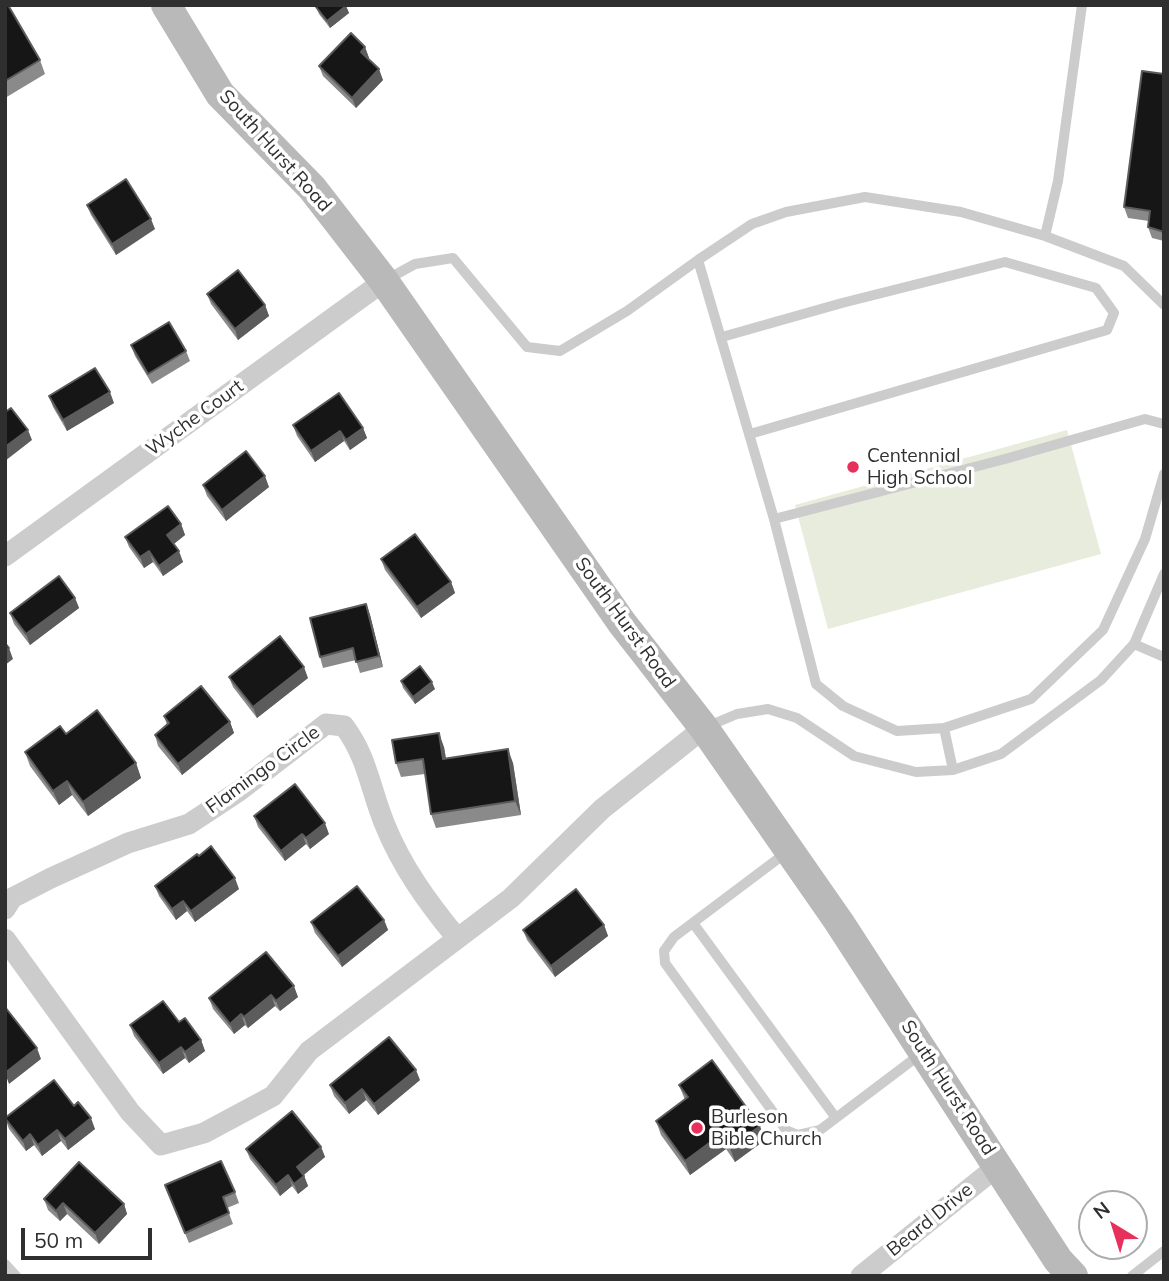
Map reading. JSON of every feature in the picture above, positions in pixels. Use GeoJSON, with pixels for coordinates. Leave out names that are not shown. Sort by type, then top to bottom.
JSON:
{"type":"FeatureCollection","features":[{"type":"Feature","properties":{"kind":"street","name":"South Hurst Road"},"geometry":{"type":"LineString","coordinates":[[166,5],[220,94],[312,188],[384,281],[622,623],[704,728],[924,1051],[1064,1270]]}},
{"type":"Feature","properties":{"kind":"street","name":"Wyche Court"},"geometry":{"type":"LineString","coordinates":[[5,556],[384,281]]}},
{"type":"Feature","properties":{"kind":"street","name":"Flamingo Circle"},"geometry":{"type":"LineString","coordinates":[[5,909],[12,898],[51,878],[128,843],[189,824],[239,791],[326,724],[344,726],[358,745],[384,824],[405,866],[427,902],[457,939]]}},
{"type":"Feature","properties":{"kind":"street"},"geometry":{"type":"LineString","coordinates":[[5,939],[130,1112],[161,1145],[204,1133],[273,1096],[309,1051],[511,898],[602,809],[704,728]]}},
{"type":"Feature","properties":{"kind":"street","name":"Beard Drive"},"geometry":{"type":"LineString","coordinates":[[861,1276],[999,1165]]}},
{"type":"Feature","properties":{"kind":"lane"},"geometry":{"type":"LineString","coordinates":[[1045,236],[1058,181],[1082,5]]}},
{"type":"Feature","properties":{"kind":"lane"},"geometry":{"type":"LineString","coordinates":[[384,281],[415,264],[453,258],[527,347],[560,351],[627,311],[752,224],[786,212],[865,197],[961,212],[1045,236],[1124,266],[1164,305]]}},
{"type":"Feature","properties":{"kind":"lane"},"geometry":{"type":"LineString","coordinates":[[698,260],[774,519],[816,684],[843,706],[897,731],[944,728],[1031,699],[1103,629],[1145,539],[1164,474]]}},
{"type":"Feature","properties":{"kind":"lane"},"geometry":{"type":"LineString","coordinates":[[722,337],[842,303],[1005,262],[1096,288],[1114,313],[1107,330],[750,434]]}},
{"type":"Feature","properties":{"kind":"lane"},"geometry":{"type":"LineString","coordinates":[[774,519],[1005,459],[1145,419],[1164,424]]}},
{"type":"Feature","properties":{"kind":"lane"},"geometry":{"type":"LineString","coordinates":[[704,728],[737,713],[768,709],[797,718],[854,756],[916,772],[953,770],[1001,754],[1101,680],[1134,644],[1164,574]]}},
{"type":"Feature","properties":{"kind":"lane"},"geometry":{"type":"LineString","coordinates":[[1134,644],[1164,657]]}},
{"type":"Feature","properties":{"kind":"lane"},"geometry":{"type":"LineString","coordinates":[[944,728],[953,770]]}},
{"type":"Feature","properties":{"kind":"lane"},"geometry":{"type":"LineString","coordinates":[[789,850],[674,937],[664,951],[665,963],[786,1130],[798,1135],[820,1130],[924,1051]]}},
{"type":"Feature","properties":{"kind":"lane"},"geometry":{"type":"LineString","coordinates":[[693,922],[836,1118]]}},
{"type":"Feature","properties":{"kind":"lane"},"geometry":{"type":"LineString","coordinates":[[1132,1276],[1164,1251]]}},
{"type":"Feature","properties":{"kind":"lane"},"geometry":{"type":"LineString","coordinates":[[5,1264],[16,1276]]}},
{"type":"Feature","properties":{"kind":"shaded area"},"geometry":{"type":"Polygon","coordinates":[[[1067,430],[1101,554],[828,629],[795,505],[1067,430]]]}},
{"type":"Feature","properties":{"kind":"building"},"geometry":{"type":"Polygon","coordinates":[[[5,5],[8,5],[40,60],[5,81],[5,5]]]}},
{"type":"Feature","properties":{"kind":"building"},"geometry":{"type":"Polygon","coordinates":[[[346,6],[327,21],[316,7],[346,6]]]}},
{"type":"Feature","properties":{"kind":"building"},"geometry":{"type":"Polygon","coordinates":[[[351,33],[365,47],[361,52],[379,69],[352,98],[319,66],[351,33]]]}},
{"type":"Feature","properties":{"kind":"building"},"geometry":{"type":"Polygon","coordinates":[[[1142,71],[1164,74],[1164,232],[1148,227],[1150,211],[1124,207],[1142,71]]]}},
{"type":"Feature","properties":{"kind":"building"},"geometry":{"type":"Polygon","coordinates":[[[126,179],[151,219],[112,244],[87,205],[126,179]]]}},
{"type":"Feature","properties":{"kind":"building"},"geometry":{"type":"Polygon","coordinates":[[[238,270],[265,305],[235,329],[207,294],[238,270]]]}},
{"type":"Feature","properties":{"kind":"building"},"geometry":{"type":"Polygon","coordinates":[[[169,322],[186,351],[148,374],[131,345],[169,322]]]}},
{"type":"Feature","properties":{"kind":"building"},"geometry":{"type":"Polygon","coordinates":[[[95,368],[110,392],[63,420],[49,396],[95,368]]]}},
{"type":"Feature","properties":{"kind":"building"},"geometry":{"type":"Polygon","coordinates":[[[339,393],[363,428],[346,440],[340,431],[311,451],[293,425],[339,393]]]}},
{"type":"Feature","properties":{"kind":"building"},"geometry":{"type":"Polygon","coordinates":[[[11,408],[28,430],[5,447],[5,412],[11,408]]]}},
{"type":"Feature","properties":{"kind":"building"},"geometry":{"type":"Polygon","coordinates":[[[246,451],[265,476],[222,510],[203,485],[246,451]]]}},
{"type":"Feature","properties":{"kind":"building"},"geometry":{"type":"Polygon","coordinates":[[[168,506],[181,524],[167,535],[179,551],[159,566],[149,551],[140,557],[125,537],[168,506]]]}},
{"type":"Feature","properties":{"kind":"building"},"geometry":{"type":"Polygon","coordinates":[[[415,534],[451,582],[417,607],[381,559],[415,534]]]}},
{"type":"Feature","properties":{"kind":"building"},"geometry":{"type":"Polygon","coordinates":[[[59,576],[75,598],[26,634],[10,613],[59,576]]]}},
{"type":"Feature","properties":{"kind":"building"},"geometry":{"type":"Polygon","coordinates":[[[366,604],[379,656],[356,662],[353,648],[320,657],[310,618],[366,604]]]}},
{"type":"Feature","properties":{"kind":"building"},"geometry":{"type":"Polygon","coordinates":[[[280,636],[304,667],[253,707],[229,677],[280,636]]]}},
{"type":"Feature","properties":{"kind":"building"},"geometry":{"type":"Polygon","coordinates":[[[420,666],[432,682],[413,697],[401,681],[420,666]]]}},
{"type":"Feature","properties":{"kind":"building"},"geometry":{"type":"Polygon","coordinates":[[[201,686],[230,722],[178,764],[155,735],[169,723],[164,716],[201,686]]]}},
{"type":"Feature","properties":{"kind":"building"},"geometry":{"type":"Polygon","coordinates":[[[97,710],[136,763],[83,802],[67,781],[53,791],[25,752],[60,726],[66,734],[97,710]]]}},
{"type":"Feature","properties":{"kind":"building"},"geometry":{"type":"Polygon","coordinates":[[[439,733],[443,759],[508,749],[515,801],[431,814],[423,759],[396,763],[392,740],[439,733]]]}},
{"type":"Feature","properties":{"kind":"building"},"geometry":{"type":"Polygon","coordinates":[[[295,784],[325,823],[306,838],[302,834],[281,851],[254,816],[295,784]]]}},
{"type":"Feature","properties":{"kind":"building"},"geometry":{"type":"Polygon","coordinates":[[[211,846],[235,878],[191,911],[183,901],[172,909],[155,886],[211,846]]]}},
{"type":"Feature","properties":{"kind":"building"},"geometry":{"type":"Polygon","coordinates":[[[357,886],[384,920],[338,956],[311,922],[357,886]]]}},
{"type":"Feature","properties":{"kind":"building"},"geometry":{"type":"Polygon","coordinates":[[[576,889],[604,925],[551,966],[523,930],[576,889]]]}},
{"type":"Feature","properties":{"kind":"building"},"geometry":{"type":"Polygon","coordinates":[[[266,952],[294,986],[276,1001],[271,995],[244,1017],[241,1014],[230,1024],[209,998],[266,952]]]}},
{"type":"Feature","properties":{"kind":"building"},"geometry":{"type":"Polygon","coordinates":[[[163,1001],[179,1022],[185,1018],[201,1040],[185,1052],[181,1047],[159,1063],[130,1025],[163,1001]]]}},
{"type":"Feature","properties":{"kind":"building"},"geometry":{"type":"Polygon","coordinates":[[[5,1007],[37,1048],[5,1073],[5,1007]]]}},
{"type":"Feature","properties":{"kind":"building"},"geometry":{"type":"Polygon","coordinates":[[[389,1037],[416,1070],[374,1104],[362,1089],[345,1103],[330,1085],[389,1037]]]}},
{"type":"Feature","properties":{"kind":"building"},"geometry":{"type":"Polygon","coordinates":[[[712,1060],[760,1126],[730,1148],[720,1135],[685,1161],[656,1121],[688,1097],[679,1085],[712,1060]]]}},
{"type":"Feature","properties":{"kind":"building"},"geometry":{"type":"Polygon","coordinates":[[[54,1080],[74,1106],[78,1102],[91,1118],[65,1139],[57,1130],[38,1145],[30,1134],[23,1141],[5,1118],[54,1080]]]}},
{"type":"Feature","properties":{"kind":"building"},"geometry":{"type":"Polygon","coordinates":[[[292,1111],[321,1147],[297,1167],[304,1176],[294,1184],[288,1175],[276,1185],[246,1149],[292,1111]]]}},
{"type":"Feature","properties":{"kind":"building"},"geometry":{"type":"Polygon","coordinates":[[[221,1161],[235,1192],[223,1197],[229,1213],[185,1233],[165,1185],[221,1161]]]}},
{"type":"Feature","properties":{"kind":"building"},"geometry":{"type":"Polygon","coordinates":[[[79,1162],[124,1204],[95,1233],[63,1203],[56,1211],[44,1199],[79,1162]]]}},
{"type":"Feature","properties":{"kind":"place","name":"Centennial High School"},"geometry":{"type":"Point","coordinates":[853,467]}},
{"type":"Feature","properties":{"kind":"place","name":"Burleson Bible Church"},"geometry":{"type":"Point","coordinates":[697,1128]}}]}
